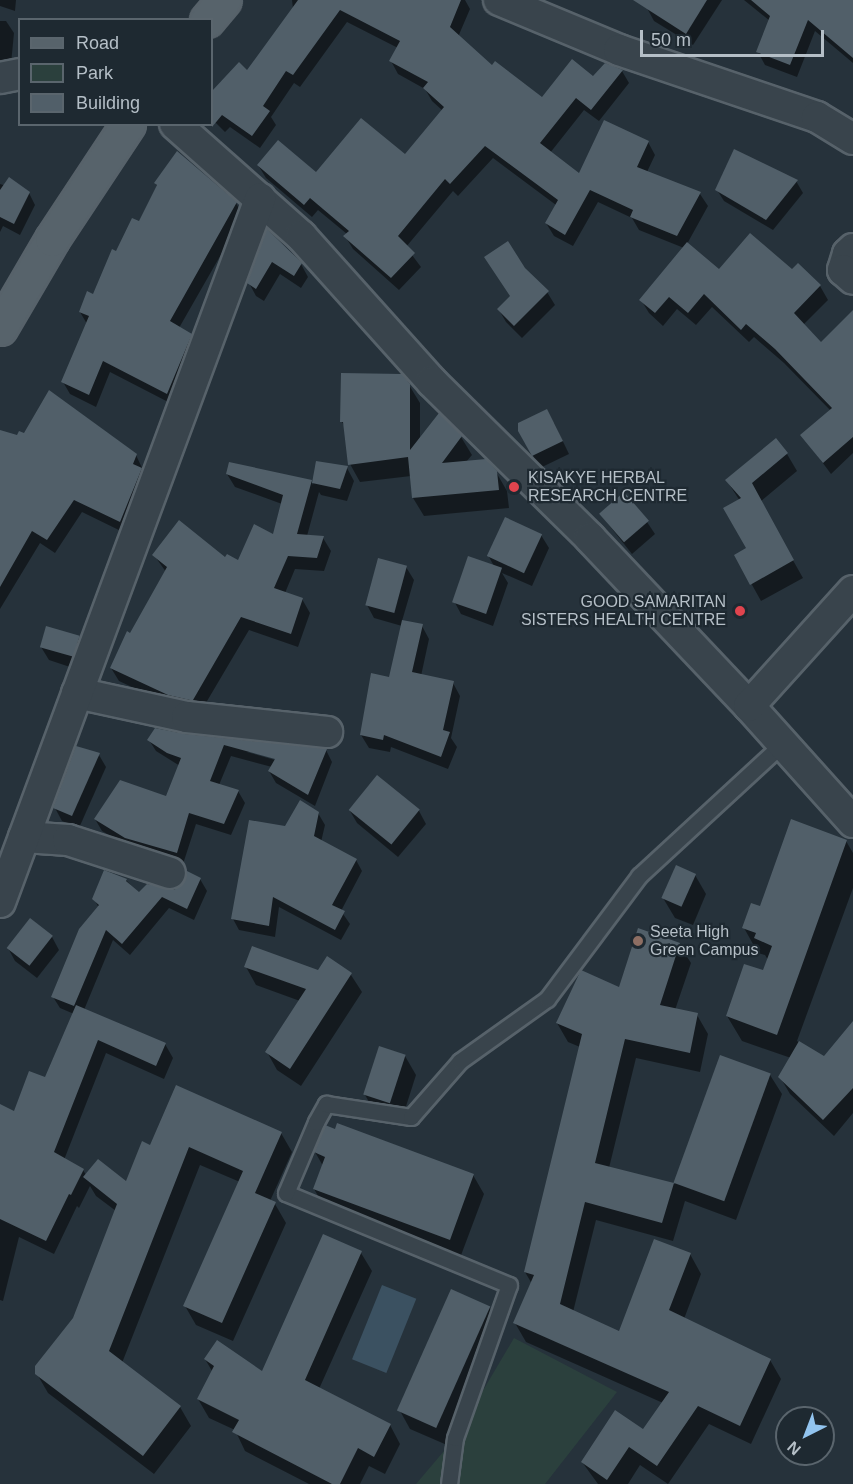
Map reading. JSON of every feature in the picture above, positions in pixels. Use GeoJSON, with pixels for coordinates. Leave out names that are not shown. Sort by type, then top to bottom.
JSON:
{"type":"FeatureCollection","features":[{"type":"Feature","properties":{"kind":"main road"},"geometry":{"type":"LineString","coordinates":[[209,18],[224,0]]}},
{"type":"Feature","properties":{"kind":"main road"},"geometry":{"type":"LineString","coordinates":[[0,328],[52,239],[127,126]]}},
{"type":"Feature","properties":{"kind":"street"},"geometry":{"type":"LineString","coordinates":[[499,0],[619,50],[817,117],[853,139]]}},
{"type":"Feature","properties":{"kind":"street"},"geometry":{"type":"LineString","coordinates":[[0,78],[18,74]]}},
{"type":"Feature","properties":{"kind":"street"},"geometry":{"type":"LineString","coordinates":[[177,126],[233,178],[260,199],[333,270],[432,382],[590,538],[749,706],[853,822]]}},
{"type":"Feature","properties":{"kind":"street"},"geometry":{"type":"LineString","coordinates":[[0,902],[260,199]]}},
{"type":"Feature","properties":{"kind":"street"},"geometry":{"type":"LineString","coordinates":[[853,249],[848,254],[843,270],[853,279]]}},
{"type":"Feature","properties":{"kind":"street"},"geometry":{"type":"LineString","coordinates":[[749,706],[853,591]]}},
{"type":"Feature","properties":{"kind":"street"},"geometry":{"type":"LineString","coordinates":[[77,693],[187,717],[327,732]]}},
{"type":"Feature","properties":{"kind":"street"},"geometry":{"type":"LineString","coordinates":[[24,837],[68,840],[171,873]]}},
{"type":"Feature","properties":{"kind":"lane"},"geometry":{"type":"LineString","coordinates":[[449,1484],[455,1438],[509,1285],[286,1193],[315,1122],[326,1104],[411,1117],[460,1061],[547,999],[639,876],[782,744]]}},
{"type":"Feature","properties":{"kind":"green space"},"geometry":{"type":"Polygon","coordinates":[[[514,1338],[617,1392],[545,1484],[416,1484],[455,1438],[514,1338]]]}},
{"type":"Feature","properties":{"kind":"water"},"geometry":{"type":"Polygon","coordinates":[[[382,1285],[416,1299],[386,1373],[352,1359],[382,1285]]]}},
{"type":"Feature","properties":{"kind":"building"},"geometry":{"type":"Polygon","coordinates":[[[298,0],[461,0],[450,27],[492,65],[495,61],[542,97],[572,59],[593,76],[605,63],[623,70],[591,110],[576,98],[540,143],[579,173],[604,120],[649,141],[637,167],[701,192],[677,236],[630,217],[633,210],[590,190],[565,235],[545,223],[558,200],[485,146],[450,184],[445,179],[398,236],[415,253],[391,278],[343,236],[349,231],[310,198],[304,205],[257,165],[278,140],[316,172],[361,118],[405,154],[444,107],[423,88],[428,82],[389,61],[400,41],[340,10],[293,75],[286,71],[263,106],[270,111],[252,136],[222,115],[213,126],[213,90],[239,62],[247,70],[298,0]]]}},
{"type":"Feature","properties":{"kind":"building"},"geometry":{"type":"Polygon","coordinates":[[[633,0],[707,0],[686,34],[633,0]]]}},
{"type":"Feature","properties":{"kind":"building"},"geometry":{"type":"Polygon","coordinates":[[[751,0],[853,0],[853,58],[808,20],[790,65],[756,52],[770,16],[751,0]]]}},
{"type":"Feature","properties":{"kind":"building"},"geometry":{"type":"Polygon","coordinates":[[[734,149],[798,180],[766,220],[715,190],[734,149]]]}},
{"type":"Feature","properties":{"kind":"building"},"geometry":{"type":"Polygon","coordinates":[[[177,151],[237,202],[170,321],[192,334],[167,394],[103,361],[89,395],[61,382],[89,316],[79,312],[87,291],[93,294],[112,249],[116,251],[132,218],[139,221],[157,185],[154,183],[177,151]]]}},
{"type":"Feature","properties":{"kind":"building"},"geometry":{"type":"Polygon","coordinates":[[[9,177],[30,192],[14,224],[0,217],[0,190],[9,177]]]}},
{"type":"Feature","properties":{"kind":"building"},"geometry":{"type":"Polygon","coordinates":[[[267,229],[302,263],[294,276],[272,262],[256,289],[247,283],[267,229]]]}},
{"type":"Feature","properties":{"kind":"building"},"geometry":{"type":"Polygon","coordinates":[[[750,233],[792,269],[798,263],[821,285],[794,313],[821,342],[853,310],[853,437],[823,463],[800,435],[832,408],[775,349],[746,324],[741,330],[704,294],[688,313],[669,297],[655,313],[639,300],[687,242],[719,269],[750,233]]]}},
{"type":"Feature","properties":{"kind":"building"},"geometry":{"type":"Polygon","coordinates":[[[508,241],[525,268],[549,291],[514,326],[497,309],[510,296],[484,257],[508,241]]]}},
{"type":"Feature","properties":{"kind":"building"},"geometry":{"type":"Polygon","coordinates":[[[341,373],[402,374],[410,384],[410,450],[439,413],[462,436],[442,463],[486,459],[497,471],[499,490],[412,498],[408,457],[348,465],[343,422],[340,422],[341,373]]]}},
{"type":"Feature","properties":{"kind":"building"},"geometry":{"type":"Polygon","coordinates":[[[49,390],[137,454],[133,464],[142,468],[120,522],[74,500],[47,540],[32,531],[0,587],[0,430],[17,435],[19,431],[24,433],[49,390]]]}},
{"type":"Feature","properties":{"kind":"building"},"geometry":{"type":"Polygon","coordinates":[[[547,409],[563,441],[532,456],[518,431],[518,423],[547,409]]]}},
{"type":"Feature","properties":{"kind":"building"},"geometry":{"type":"Polygon","coordinates":[[[776,438],[788,453],[752,483],[794,560],[750,585],[734,555],[746,548],[723,508],[741,498],[725,480],[776,438]]]}},
{"type":"Feature","properties":{"kind":"building"},"geometry":{"type":"Polygon","coordinates":[[[316,461],[348,466],[340,489],[312,483],[316,461]]]}},
{"type":"Feature","properties":{"kind":"building"},"geometry":{"type":"Polygon","coordinates":[[[229,462],[312,480],[297,534],[324,536],[317,558],[288,556],[274,588],[303,598],[291,634],[241,617],[193,700],[190,700],[168,695],[110,668],[127,631],[130,633],[167,567],[152,555],[179,520],[225,557],[227,554],[238,560],[254,524],[273,534],[283,495],[226,474],[229,462]]]}},
{"type":"Feature","properties":{"kind":"building"},"geometry":{"type":"Polygon","coordinates":[[[624,492],[649,521],[624,542],[599,514],[624,492]]]}},
{"type":"Feature","properties":{"kind":"building"},"geometry":{"type":"Polygon","coordinates":[[[505,517],[542,534],[524,573],[487,556],[505,517]]]}},
{"type":"Feature","properties":{"kind":"building"},"geometry":{"type":"Polygon","coordinates":[[[468,556],[502,568],[486,614],[452,602],[468,556]]]}},
{"type":"Feature","properties":{"kind":"building"},"geometry":{"type":"Polygon","coordinates":[[[378,558],[407,566],[394,613],[365,605],[378,558]]]}},
{"type":"Feature","properties":{"kind":"building"},"geometry":{"type":"Polygon","coordinates":[[[402,620],[423,624],[412,672],[454,681],[443,730],[450,732],[441,757],[384,735],[383,740],[360,735],[371,673],[389,677],[402,620]]]}},
{"type":"Feature","properties":{"kind":"building"},"geometry":{"type":"Polygon","coordinates":[[[46,626],[80,636],[74,657],[40,647],[46,626]]]}},
{"type":"Feature","properties":{"kind":"building"},"geometry":{"type":"Polygon","coordinates":[[[155,728],[185,734],[327,749],[308,795],[268,771],[275,759],[224,745],[210,781],[239,790],[224,824],[189,813],[177,853],[125,838],[94,819],[120,780],[166,796],[181,758],[167,753],[147,740],[155,728]]]}},
{"type":"Feature","properties":{"kind":"building"},"geometry":{"type":"Polygon","coordinates":[[[76,746],[100,753],[72,816],[53,808],[76,746]]]}},
{"type":"Feature","properties":{"kind":"building"},"geometry":{"type":"Polygon","coordinates":[[[377,775],[420,810],[391,845],[349,810],[377,775]]]}},
{"type":"Feature","properties":{"kind":"building"},"geometry":{"type":"Polygon","coordinates":[[[300,800],[319,812],[314,836],[357,859],[332,905],[345,911],[335,930],[273,897],[269,926],[231,919],[249,820],[285,826],[300,800]]]}},
{"type":"Feature","properties":{"kind":"building"},"geometry":{"type":"Polygon","coordinates":[[[791,819],[847,840],[777,1035],[726,1016],[744,964],[763,970],[772,946],[754,938],[756,933],[742,928],[751,903],[760,906],[791,819]]]}},
{"type":"Feature","properties":{"kind":"building"},"geometry":{"type":"Polygon","coordinates":[[[676,865],[696,874],[681,907],[661,898],[676,865]]]}},
{"type":"Feature","properties":{"kind":"building"},"geometry":{"type":"Polygon","coordinates":[[[104,870],[127,879],[126,881],[139,892],[147,884],[174,890],[182,885],[187,871],[201,878],[187,909],[162,897],[122,944],[106,930],[74,1006],[51,997],[79,929],[99,905],[92,899],[104,870]]]}},
{"type":"Feature","properties":{"kind":"building"},"geometry":{"type":"Polygon","coordinates":[[[30,918],[53,936],[29,966],[7,948],[30,918]]]}},
{"type":"Feature","properties":{"kind":"building"},"geometry":{"type":"Polygon","coordinates":[[[638,928],[680,943],[660,1005],[698,1013],[690,1053],[625,1039],[595,1163],[674,1183],[662,1223],[585,1202],[560,1304],[619,1331],[654,1239],[691,1253],[669,1310],[771,1359],[740,1426],[698,1406],[657,1466],[629,1447],[607,1480],[581,1462],[615,1410],[643,1429],[669,1392],[513,1323],[534,1275],[524,1272],[582,1034],[556,1023],[581,970],[619,987],[638,928]]]}},
{"type":"Feature","properties":{"kind":"building"},"geometry":{"type":"Polygon","coordinates":[[[252,946],[318,970],[327,956],[352,973],[290,1069],[265,1052],[306,989],[244,967],[252,946]]]}},
{"type":"Feature","properties":{"kind":"building"},"geometry":{"type":"Polygon","coordinates":[[[76,1005],[166,1043],[156,1066],[98,1040],[54,1152],[84,1169],[46,1241],[0,1219],[0,1104],[14,1111],[29,1071],[45,1077],[76,1005]]]}},
{"type":"Feature","properties":{"kind":"building"},"geometry":{"type":"Polygon","coordinates":[[[853,1021],[853,1088],[823,1120],[778,1077],[799,1041],[824,1056],[853,1021]]]}},
{"type":"Feature","properties":{"kind":"building"},"geometry":{"type":"Polygon","coordinates":[[[379,1046],[406,1055],[390,1103],[363,1095],[379,1046]]]}},
{"type":"Feature","properties":{"kind":"building"},"geometry":{"type":"Polygon","coordinates":[[[720,1055],[771,1073],[724,1201],[673,1183],[720,1055]]]}},
{"type":"Feature","properties":{"kind":"building"},"geometry":{"type":"Polygon","coordinates":[[[176,1085],[282,1132],[255,1193],[276,1202],[222,1323],[183,1306],[243,1171],[189,1147],[109,1351],[181,1406],[143,1456],[35,1374],[35,1366],[73,1318],[117,1204],[83,1177],[98,1159],[126,1181],[142,1141],[150,1145],[176,1085]]]}},
{"type":"Feature","properties":{"kind":"building"},"geometry":{"type":"Polygon","coordinates":[[[337,1123],[474,1174],[450,1240],[313,1189],[325,1157],[314,1152],[325,1125],[335,1129],[337,1123]]]}},
{"type":"Feature","properties":{"kind":"building"},"geometry":{"type":"Polygon","coordinates":[[[323,1234],[362,1251],[305,1380],[391,1424],[374,1457],[358,1448],[340,1484],[332,1484],[232,1432],[239,1420],[197,1399],[214,1366],[204,1359],[217,1340],[262,1371],[323,1234]]]}},
{"type":"Feature","properties":{"kind":"building"},"geometry":{"type":"Polygon","coordinates":[[[451,1289],[490,1306],[436,1428],[397,1411],[451,1289]]]}},
{"type":"Feature","properties":{"kind":"place","name":"KISAKYE HERBAL RESEARCH CENTRE"},"geometry":{"type":"Point","coordinates":[514,487]}},
{"type":"Feature","properties":{"kind":"place","name":"GOOD SAMARITAN SISTERS HEALTH CENTRE"},"geometry":{"type":"Point","coordinates":[740,611]}},
{"type":"Feature","properties":{"kind":"place","name":"Seeta High Green Campus"},"geometry":{"type":"Point","coordinates":[638,941]}}]}
